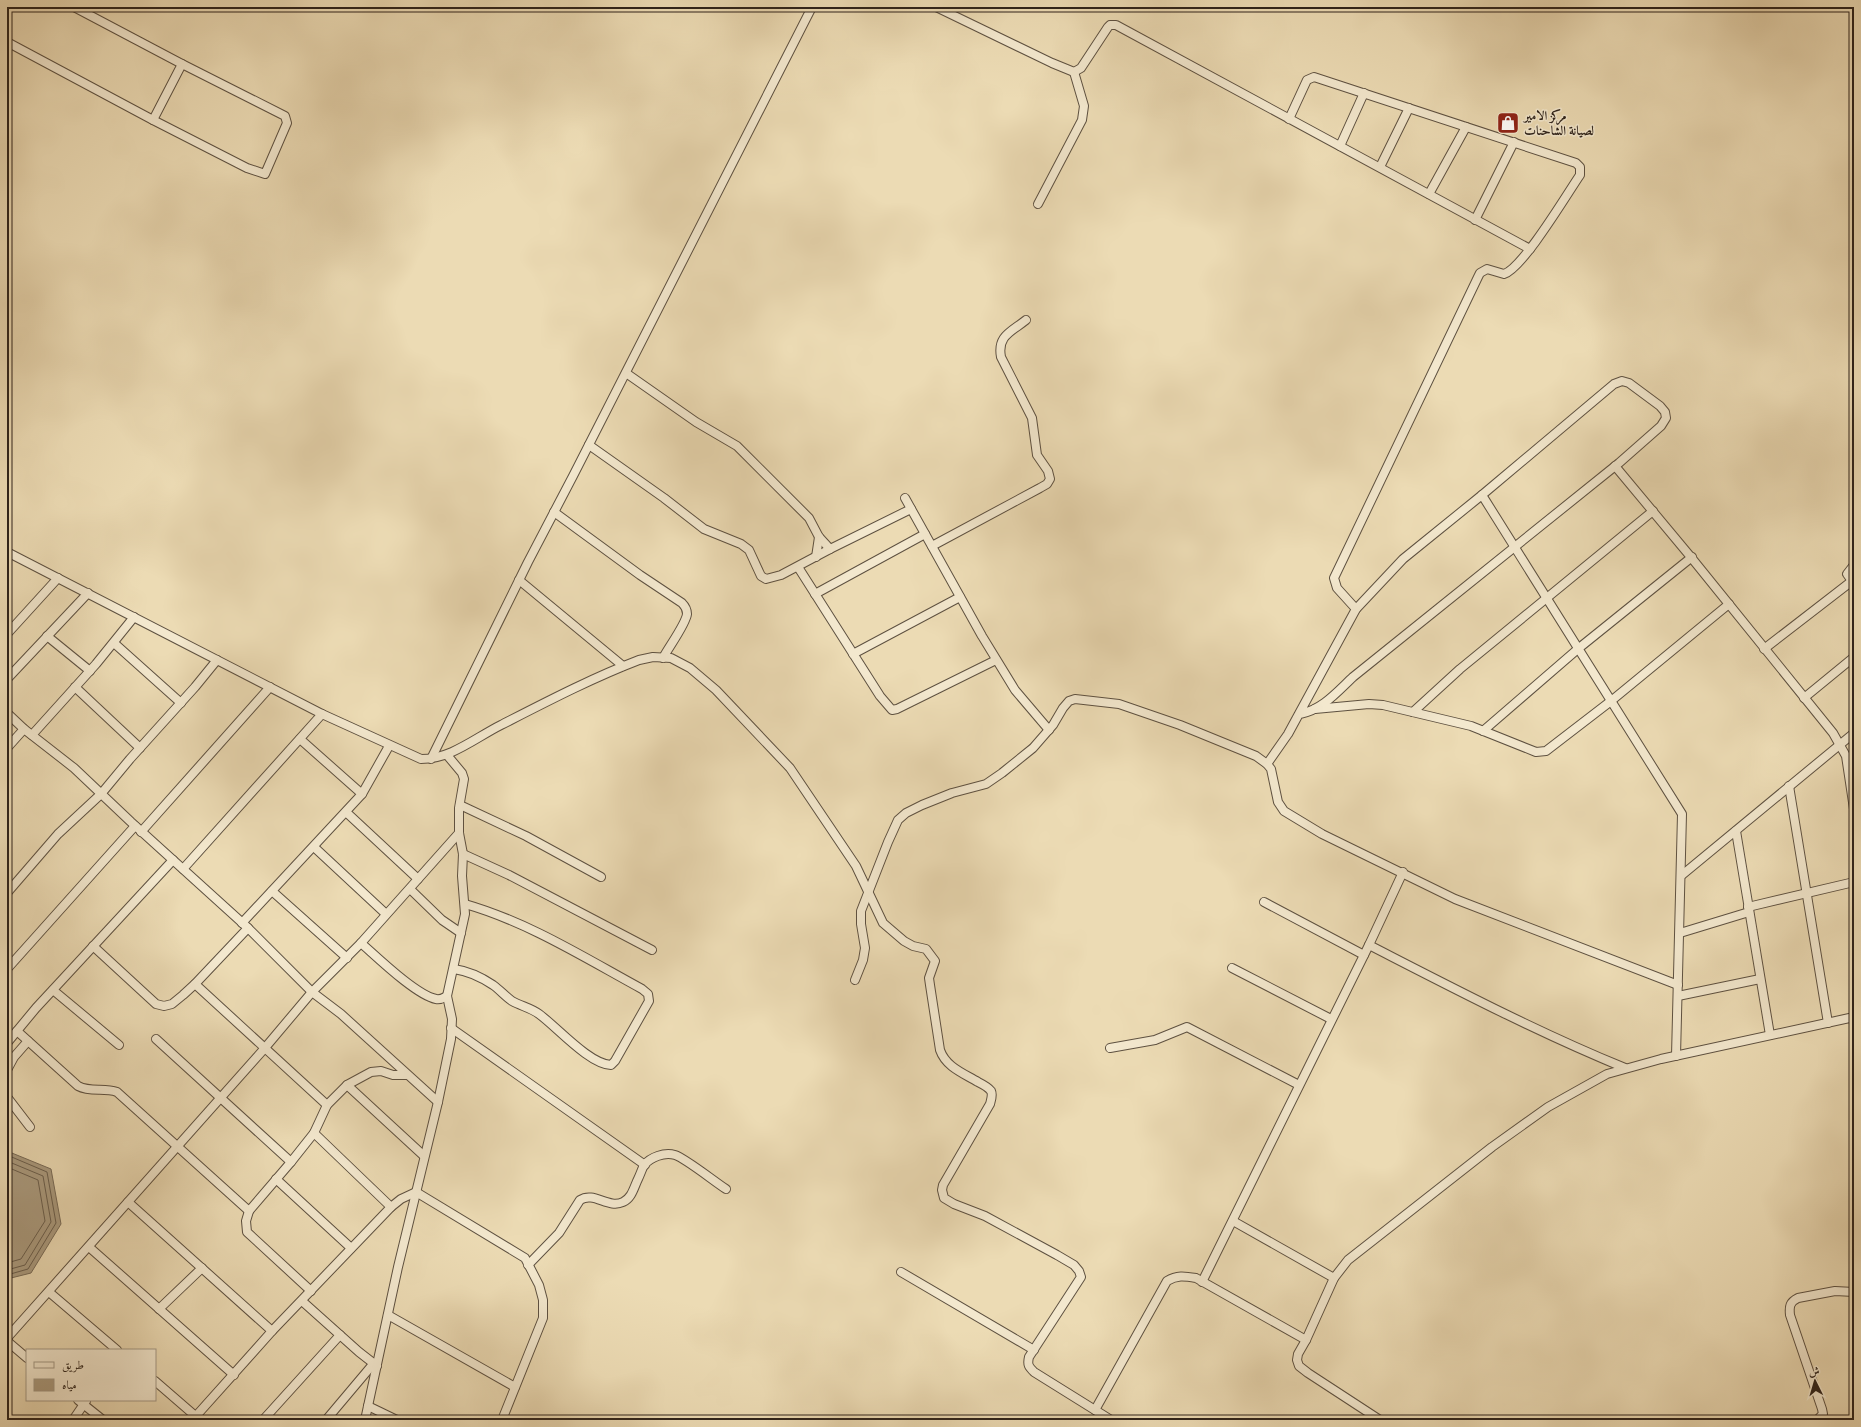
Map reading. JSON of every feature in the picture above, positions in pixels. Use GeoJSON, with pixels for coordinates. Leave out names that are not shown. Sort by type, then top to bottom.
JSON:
{"type":"FeatureCollection","features":[{"type":"Feature","properties":{"kind":"street"},"geometry":{"type":"LineString","coordinates":[[7,42],[247,168],[265,174],[287,123],[285,116],[74,7]]}},
{"type":"Feature","properties":{"kind":"street"},"geometry":{"type":"LineString","coordinates":[[431,759],[519,580],[812,7]]}},
{"type":"Feature","properties":{"kind":"street"},"geometry":{"type":"LineString","coordinates":[[936,7],[1052,63],[1074,72]]}},
{"type":"Feature","properties":{"kind":"street"},"geometry":{"type":"LineString","coordinates":[[1074,72],[1081,68],[1108,27],[1110,25],[1116,25],[1380,167],[1475,220],[1530,248]]}},
{"type":"Feature","properties":{"kind":"street"},"geometry":{"type":"LineString","coordinates":[[154,120],[182,64]]}},
{"type":"Feature","properties":{"kind":"street"},"geometry":{"type":"LineString","coordinates":[[1038,204],[1082,120],[1084,106],[1074,72]]}},
{"type":"Feature","properties":{"kind":"street"},"geometry":{"type":"LineString","coordinates":[[1289,119],[1307,80],[1310,77],[1364,93],[1576,163],[1578,164],[1580,171],[1580,175],[1530,248],[1508,273],[1501,274],[1487,270],[1480,273],[1478,276],[1334,578],[1337,588],[1356,609]]}},
{"type":"Feature","properties":{"kind":"street"},"geometry":{"type":"LineString","coordinates":[[1340,146],[1364,93]]}},
{"type":"Feature","properties":{"kind":"street"},"geometry":{"type":"LineString","coordinates":[[1380,167],[1409,108]]}},
{"type":"Feature","properties":{"kind":"street"},"geometry":{"type":"LineString","coordinates":[[1429,194],[1466,127]]}},
{"type":"Feature","properties":{"kind":"street"},"geometry":{"type":"LineString","coordinates":[[1475,220],[1514,142]]}},
{"type":"Feature","properties":{"kind":"street"},"geometry":{"type":"LineString","coordinates":[[932,546],[1040,488],[1047,484],[1050,480],[1048,471],[1037,455],[1032,418],[1000,357],[999,349],[1002,340],[1026,320]]}},
{"type":"Feature","properties":{"kind":"street"},"geometry":{"type":"LineString","coordinates":[[626,373],[696,422],[737,446],[809,518],[819,537],[830,549]]}},
{"type":"Feature","properties":{"kind":"street"},"geometry":{"type":"LineString","coordinates":[[1267,764],[1300,714],[1356,609],[1403,559],[1614,384],[1622,381],[1629,383],[1660,406],[1665,412],[1666,418],[1661,426],[1515,548],[1315,709]]}},
{"type":"Feature","properties":{"kind":"street"},"geometry":{"type":"LineString","coordinates":[[589,445],[664,498],[704,530],[741,544],[748,550],[761,576],[766,579],[770,579],[798,567],[830,549],[911,510]]}},
{"type":"Feature","properties":{"kind":"street"},"geometry":{"type":"LineString","coordinates":[[1615,466],[1692,557],[1841,744],[1846,756],[1854,809]]}},
{"type":"Feature","properties":{"kind":"street"},"geometry":{"type":"LineString","coordinates":[[1482,495],[1682,814],[1682,875],[1676,1056]]}},
{"type":"Feature","properties":{"kind":"street"},"geometry":{"type":"LineString","coordinates":[[905,498],[996,660],[1015,690],[1049,730]]}},
{"type":"Feature","properties":{"kind":"street"},"geometry":{"type":"LineString","coordinates":[[1413,712],[1460,669],[1653,511]]}},
{"type":"Feature","properties":{"kind":"street"},"geometry":{"type":"LineString","coordinates":[[554,512],[640,575],[682,603],[686,608],[687,614],[684,621],[662,658]]}},
{"type":"Feature","properties":{"kind":"street"},"geometry":{"type":"LineString","coordinates":[[815,594],[925,534]]}},
{"type":"Feature","properties":{"kind":"street"},"geometry":{"type":"LineString","coordinates":[[816,557],[819,537]]}},
{"type":"Feature","properties":{"kind":"street"},"geometry":{"type":"LineString","coordinates":[[7,552],[322,714],[355,728],[389,746],[421,759],[431,759],[447,755],[500,725],[623,666],[653,657],[671,658],[690,668],[716,690],[790,768],[856,866],[883,923],[904,941],[913,946],[926,949],[935,961],[929,978],[940,1050],[949,1065],[985,1086],[990,1091],[992,1097],[990,1104],[943,1185],[942,1194],[944,1198],[954,1204],[985,1216],[1057,1255],[1074,1265],[1079,1271],[1080,1277],[1029,1357],[1029,1367],[1034,1372],[1111,1420]]}},
{"type":"Feature","properties":{"kind":"street"},"geometry":{"type":"LineString","coordinates":[[1483,731],[1578,648],[1692,557]]}},
{"type":"Feature","properties":{"kind":"street"},"geometry":{"type":"LineString","coordinates":[[1764,649],[1853,583],[1847,574],[1854,565]]}},
{"type":"Feature","properties":{"kind":"street"},"geometry":{"type":"LineString","coordinates":[[798,567],[880,696],[892,710],[897,709],[996,660]]}},
{"type":"Feature","properties":{"kind":"street"},"geometry":{"type":"LineString","coordinates":[[7,634],[58,578]]}},
{"type":"Feature","properties":{"kind":"street"},"geometry":{"type":"LineString","coordinates":[[519,580],[623,666]]}},
{"type":"Feature","properties":{"kind":"street"},"geometry":{"type":"LineString","coordinates":[[7,679],[88,593]]}},
{"type":"Feature","properties":{"kind":"street"},"geometry":{"type":"LineString","coordinates":[[853,654],[960,597]]}},
{"type":"Feature","properties":{"kind":"street"},"geometry":{"type":"LineString","coordinates":[[1300,714],[1315,709],[1369,704],[1440,718],[1483,731],[1542,752],[1546,751],[1611,701],[1729,604]]}},
{"type":"Feature","properties":{"kind":"street"},"geometry":{"type":"LineString","coordinates":[[32,735],[90,671],[134,617]]}},
{"type":"Feature","properties":{"kind":"street"},"geometry":{"type":"LineString","coordinates":[[47,636],[90,671]]}},
{"type":"Feature","properties":{"kind":"street"},"geometry":{"type":"LineString","coordinates":[[114,643],[181,703]]}},
{"type":"Feature","properties":{"kind":"street"},"geometry":{"type":"LineString","coordinates":[[1804,698],[1854,657]]}},
{"type":"Feature","properties":{"kind":"street"},"geometry":{"type":"LineString","coordinates":[[7,893],[58,834],[101,794],[217,660]]}},
{"type":"Feature","properties":{"kind":"street"},"geometry":{"type":"LineString","coordinates":[[75,687],[140,748]]}},
{"type":"Feature","properties":{"kind":"street"},"geometry":{"type":"LineString","coordinates":[[7,969],[270,687]]}},
{"type":"Feature","properties":{"kind":"street"},"geometry":{"type":"LineString","coordinates":[[855,980],[863,960],[865,948],[860,917],[888,842],[898,820],[906,813],[952,793],[986,784],[1033,748],[1049,730],[1063,708],[1069,702],[1075,700],[1087,700],[1119,704],[1180,725],[1256,756],[1271,769],[1278,802],[1284,811],[1322,834],[1456,899],[1678,985]]}},
{"type":"Feature","properties":{"kind":"street"},"geometry":{"type":"LineString","coordinates":[[7,713],[24,729],[74,768],[138,829],[245,925],[312,992],[341,1014],[438,1102]]}},
{"type":"Feature","properties":{"kind":"street"},"geometry":{"type":"LineString","coordinates":[[182,869],[322,714]]}},
{"type":"Feature","properties":{"kind":"street"},"geometry":{"type":"LineString","coordinates":[[7,748],[24,729]]}},
{"type":"Feature","properties":{"kind":"street"},"geometry":{"type":"LineString","coordinates":[[1682,875],[1854,733]]}},
{"type":"Feature","properties":{"kind":"street"},"geometry":{"type":"LineString","coordinates":[[300,739],[362,794]]}},
{"type":"Feature","properties":{"kind":"street"},"geometry":{"type":"LineString","coordinates":[[93,946],[156,1004],[164,1006],[172,1004],[195,984],[272,891],[362,794],[389,746]]}},
{"type":"Feature","properties":{"kind":"street"},"geometry":{"type":"LineString","coordinates":[[365,1420],[375,1364],[438,1102],[451,1039],[452,1019],[447,996],[454,969],[466,904],[462,876],[463,854],[459,833],[460,805],[464,779],[462,773],[447,755]]}},
{"type":"Feature","properties":{"kind":"street"},"geometry":{"type":"LineString","coordinates":[[1789,786],[1828,1023]]}},
{"type":"Feature","properties":{"kind":"street"},"geometry":{"type":"LineString","coordinates":[[460,805],[526,836],[601,877]]}},
{"type":"Feature","properties":{"kind":"street"},"geometry":{"type":"LineString","coordinates":[[346,812],[418,879]]}},
{"type":"Feature","properties":{"kind":"street"},"geometry":{"type":"LineString","coordinates":[[1736,831],[1770,1035]]}},
{"type":"Feature","properties":{"kind":"street"},"geometry":{"type":"LineString","coordinates":[[26,1357],[7,1339],[221,1098],[312,992],[361,943],[459,833]]}},
{"type":"Feature","properties":{"kind":"street"},"geometry":{"type":"LineString","coordinates":[[314,847],[386,914]]}},
{"type":"Feature","properties":{"kind":"street"},"geometry":{"type":"LineString","coordinates":[[463,854],[509,875],[652,950]]}},
{"type":"Feature","properties":{"kind":"street"},"geometry":{"type":"LineString","coordinates":[[7,1043],[53,990],[172,860]]}},
{"type":"Feature","properties":{"kind":"street"},"geometry":{"type":"LineString","coordinates":[[1202,1282],[1369,945],[1403,872]]}},
{"type":"Feature","properties":{"kind":"street"},"geometry":{"type":"LineString","coordinates":[[1680,932],[1807,893],[1854,882]]}},
{"type":"Feature","properties":{"kind":"street"},"geometry":{"type":"LineString","coordinates":[[410,889],[442,920],[461,933]]}},
{"type":"Feature","properties":{"kind":"street"},"geometry":{"type":"LineString","coordinates":[[272,891],[347,958]]}},
{"type":"Feature","properties":{"kind":"street"},"geometry":{"type":"LineString","coordinates":[[1264,902],[1364,955]]}},
{"type":"Feature","properties":{"kind":"street"},"geometry":{"type":"LineString","coordinates":[[454,969],[468,971],[478,976],[493,985],[513,1001],[539,1014],[572,1044],[604,1065],[611,1066],[615,1061],[649,1001],[648,994],[642,988],[540,934],[486,910],[466,904]]}},
{"type":"Feature","properties":{"kind":"street"},"geometry":{"type":"LineString","coordinates":[[361,943],[390,969],[416,988],[435,999],[441,1000],[447,996]]}},
{"type":"Feature","properties":{"kind":"street"},"geometry":{"type":"LineString","coordinates":[[1369,945],[1491,1007],[1579,1049],[1625,1068]]}},
{"type":"Feature","properties":{"kind":"street"},"geometry":{"type":"LineString","coordinates":[[1232,968],[1331,1019]]}},
{"type":"Feature","properties":{"kind":"street"},"geometry":{"type":"LineString","coordinates":[[1678,996],[1760,979]]}},
{"type":"Feature","properties":{"kind":"street"},"geometry":{"type":"LineString","coordinates":[[195,984],[264,1049],[327,1105]]}},
{"type":"Feature","properties":{"kind":"street"},"geometry":{"type":"LineString","coordinates":[[53,990],[119,1045]]}},
{"type":"Feature","properties":{"kind":"street"},"geometry":{"type":"LineString","coordinates":[[1380,1420],[1299,1366],[1297,1360],[1298,1354],[1306,1340],[1334,1278],[1348,1260],[1492,1147],[1548,1107],[1607,1074],[1625,1068],[1676,1056],[1854,1017]]}},
{"type":"Feature","properties":{"kind":"street"},"geometry":{"type":"LineString","coordinates":[[1110,1048],[1155,1040],[1187,1027],[1299,1085]]}},
{"type":"Feature","properties":{"kind":"street"},"geometry":{"type":"LineString","coordinates":[[452,1028],[644,1165]]}},
{"type":"Feature","properties":{"kind":"street"},"geometry":{"type":"LineString","coordinates":[[17,1031],[78,1086],[85,1090],[105,1089],[117,1092],[249,1211]]}},
{"type":"Feature","properties":{"kind":"street"},"geometry":{"type":"LineString","coordinates":[[156,1039],[291,1162]]}},
{"type":"Feature","properties":{"kind":"street"},"geometry":{"type":"LineString","coordinates":[[7,1070],[14,1057],[28,1041]]}},
{"type":"Feature","properties":{"kind":"street"},"geometry":{"type":"LineString","coordinates":[[311,1291],[247,1232],[246,1221],[249,1211],[314,1133],[327,1105],[347,1085],[372,1072],[381,1071],[394,1075],[407,1075]]}},
{"type":"Feature","properties":{"kind":"street"},"geometry":{"type":"LineString","coordinates":[[347,1085],[424,1156]]}},
{"type":"Feature","properties":{"kind":"street"},"geometry":{"type":"LineString","coordinates":[[7,1097],[30,1127]]}},
{"type":"Feature","properties":{"kind":"street"},"geometry":{"type":"LineString","coordinates":[[314,1133],[391,1207]]}},
{"type":"Feature","properties":{"kind":"street"},"geometry":{"type":"LineString","coordinates":[[528,1265],[559,1233],[580,1200],[585,1197],[590,1197],[611,1204],[621,1203],[628,1199],[644,1165],[656,1156],[665,1154],[676,1155],[726,1189]]}},
{"type":"Feature","properties":{"kind":"street"},"geometry":{"type":"LineString","coordinates":[[276,1180],[351,1248]]}},
{"type":"Feature","properties":{"kind":"street"},"geometry":{"type":"LineString","coordinates":[[156,1382],[198,1418],[272,1331],[351,1248],[391,1207],[401,1199],[416,1192]]}},
{"type":"Feature","properties":{"kind":"street"},"geometry":{"type":"LineString","coordinates":[[416,1192],[525,1258],[539,1285],[543,1300],[543,1318],[502,1420]]}},
{"type":"Feature","properties":{"kind":"street"},"geometry":{"type":"LineString","coordinates":[[128,1202],[272,1331]]}},
{"type":"Feature","properties":{"kind":"street"},"geometry":{"type":"LineString","coordinates":[[1233,1221],[1334,1278]]}},
{"type":"Feature","properties":{"kind":"street"},"geometry":{"type":"LineString","coordinates":[[89,1247],[234,1375]]}},
{"type":"Feature","properties":{"kind":"street"},"geometry":{"type":"LineString","coordinates":[[159,1309],[202,1268]]}},
{"type":"Feature","properties":{"kind":"street"},"geometry":{"type":"LineString","coordinates":[[901,1272],[1034,1350]]}},
{"type":"Feature","properties":{"kind":"street"},"geometry":{"type":"LineString","coordinates":[[1095,1410],[1167,1281],[1175,1276],[1184,1276],[1202,1282],[1306,1340]]}},
{"type":"Feature","properties":{"kind":"street"},"geometry":{"type":"LineString","coordinates":[[1817,1420],[1823,1414],[1822,1409],[1790,1315],[1789,1306],[1792,1301],[1798,1298],[1835,1291],[1854,1292]]}},
{"type":"Feature","properties":{"kind":"street"},"geometry":{"type":"LineString","coordinates":[[49,1292],[116,1349]]}},
{"type":"Feature","properties":{"kind":"street"},"geometry":{"type":"LineString","coordinates":[[302,1301],[340,1336],[375,1364]]}},
{"type":"Feature","properties":{"kind":"street"},"geometry":{"type":"LineString","coordinates":[[388,1315],[514,1387]]}},
{"type":"Feature","properties":{"kind":"street"},"geometry":{"type":"LineString","coordinates":[[263,1420],[340,1336]]}},
{"type":"Feature","properties":{"kind":"street"},"geometry":{"type":"LineString","coordinates":[[326,1420],[375,1364]]}},
{"type":"Feature","properties":{"kind":"street"},"geometry":{"type":"LineString","coordinates":[[73,1420],[82,1401],[102,1420]]}},
{"type":"Feature","properties":{"kind":"street"},"geometry":{"type":"LineString","coordinates":[[368,1406],[397,1420]]}},
{"type":"Feature","properties":{"kind":"water"},"geometry":{"type":"Polygon","coordinates":[[[7,1151],[51,1169],[61,1224],[31,1273],[7,1279],[7,1151]]]}},
{"type":"Feature","properties":{"kind":"place","name":"مركز الامير لصيانة الشاحنات"},"geometry":{"type":"Point","coordinates":[1508,123]}}]}
